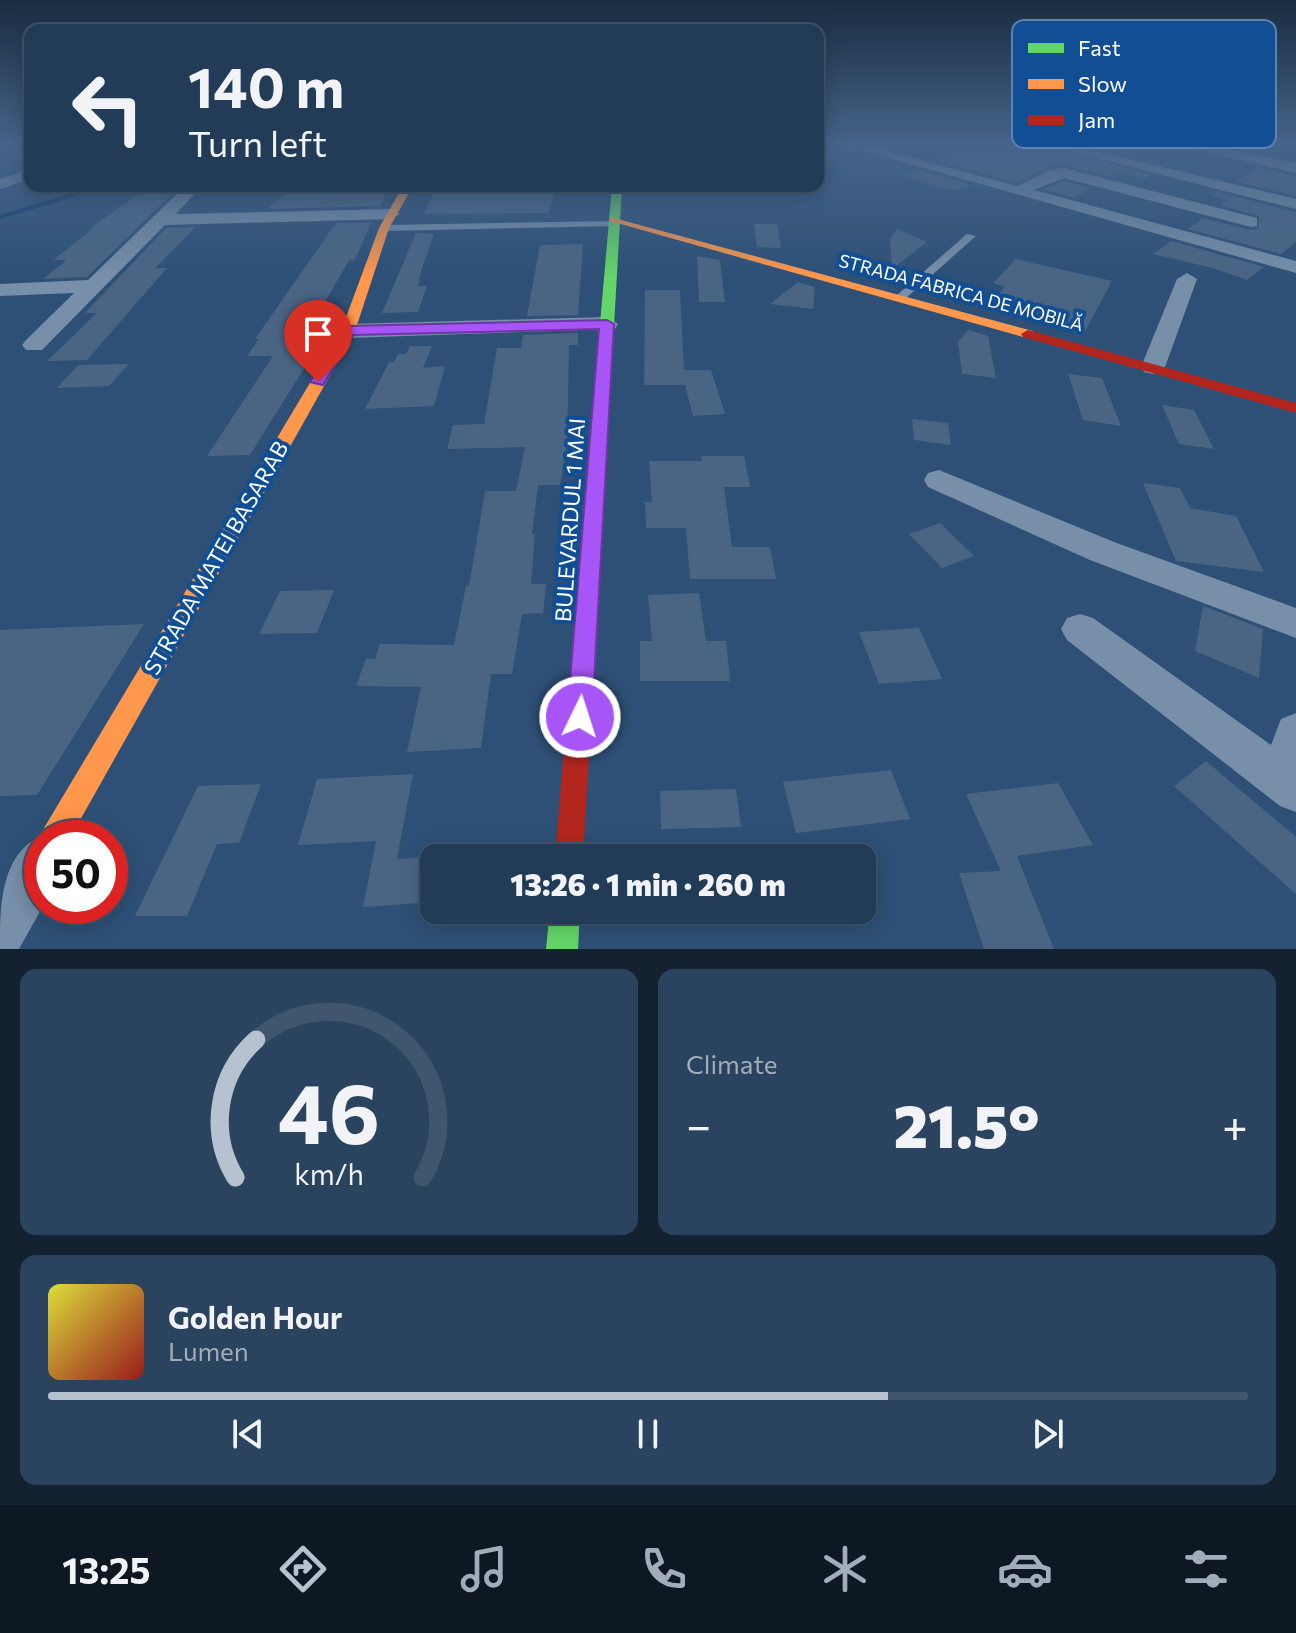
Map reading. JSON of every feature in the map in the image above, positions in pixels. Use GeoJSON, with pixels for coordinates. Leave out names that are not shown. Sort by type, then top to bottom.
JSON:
{"type":"FeatureCollection","features":[{"type":"Feature","properties":{"kind":"street"},"geometry":{"type":"LineString","coordinates":[[1007,189],[1296,267]]}},
{"type":"Feature","properties":{"kind":"street"},"geometry":{"type":"LineString","coordinates":[[1017,192],[1023,189]]}},
{"type":"Feature","properties":{"kind":"street"},"geometry":{"type":"LineString","coordinates":[[1126,189],[1251,222],[1223,248]]}},
{"type":"Feature","properties":{"kind":"street"},"geometry":{"type":"LineString","coordinates":[[1235,189],[1296,204]]}},
{"type":"Feature","properties":{"kind":"street"},"geometry":{"type":"LineString","coordinates":[[34,345],[188,192]]}},
{"type":"Feature","properties":{"kind":"street","name":"STRADA MATEI BASARAB"},"geometry":{"type":"LineString","coordinates":[[64,820],[348,331],[388,221],[405,192]]}},
{"type":"Feature","properties":{"kind":"street","name":"BULEVARDUL 1 MAI"},"geometry":{"type":"LineString","coordinates":[[570,844],[616,192]]}},
{"type":"Feature","properties":{"kind":"street"},"geometry":{"type":"LineString","coordinates":[[157,220],[388,221]]}},
{"type":"Feature","properties":{"kind":"street","name":"STRADA FABRICA DE MOBILĂ"},"geometry":{"type":"LineString","coordinates":[[614,222],[901,297],[1296,408]]}},
{"type":"Feature","properties":{"kind":"street"},"geometry":{"type":"LineString","coordinates":[[1153,367],[1187,279]]}},
{"type":"Feature","properties":{"kind":"street"},"geometry":{"type":"LineString","coordinates":[[0,290],[93,286]]}},
{"type":"Feature","properties":{"kind":"street"},"geometry":{"type":"LineString","coordinates":[[348,331],[607,324]]}},
{"type":"Feature","properties":{"kind":"street"},"geometry":{"type":"LineString","coordinates":[[939,480],[1102,551],[1296,623]]}},
{"type":"Feature","properties":{"kind":"street"},"geometry":{"type":"LineString","coordinates":[[1080,629],[1290,785]]}},
{"type":"Feature","properties":{"kind":"street"},"geometry":{"type":"LineString","coordinates":[[1290,785],[1296,733]]}},
{"type":"Feature","properties":{"kind":"street"},"geometry":{"type":"LineString","coordinates":[[0,932],[24,890]]}},
{"type":"Feature","properties":{"kind":"street"},"geometry":{"type":"LineString","coordinates":[[562,949],[564,924]]}},
{"type":"Feature","properties":{"kind":"lane"},"geometry":{"type":"LineString","coordinates":[[388,221],[614,222]]}},
{"type":"Feature","properties":{"kind":"lane"},"geometry":{"type":"LineString","coordinates":[[901,297],[971,236]]}},
{"type":"Feature","properties":{"kind":"building"},"geometry":{"type":"Polygon","coordinates":[[[1044,189],[1089,189],[1074,198],[1044,189]]]}},
{"type":"Feature","properties":{"kind":"building"},"geometry":{"type":"Polygon","coordinates":[[[1269,189],[1296,189],[1296,196],[1269,189]]]}},
{"type":"Feature","properties":{"kind":"building"},"geometry":{"type":"Polygon","coordinates":[[[288,192],[387,192],[380,206],[267,209],[288,192]]]}},
{"type":"Feature","properties":{"kind":"building"},"geometry":{"type":"Polygon","coordinates":[[[434,192],[555,192],[548,213],[424,214],[434,192]]]}},
{"type":"Feature","properties":{"kind":"building"},"geometry":{"type":"Polygon","coordinates":[[[1217,192],[1296,212],[1296,242],[1281,254],[1188,229],[1203,218],[1250,230],[1259,228],[1259,216],[1220,205],[1228,200],[1211,196],[1217,192]]]}},
{"type":"Feature","properties":{"kind":"building"},"geometry":{"type":"Polygon","coordinates":[[[139,194],[172,194],[87,277],[43,279],[67,260],[53,260],[93,229],[89,229],[139,194]]]}},
{"type":"Feature","properties":{"kind":"building"},"geometry":{"type":"Polygon","coordinates":[[[336,223],[371,223],[354,260],[349,260],[321,309],[337,308],[328,330],[250,455],[207,456],[273,356],[247,356],[259,339],[255,339],[336,223]]]}},
{"type":"Feature","properties":{"kind":"building"},"geometry":{"type":"Polygon","coordinates":[[[754,224],[777,224],[781,248],[757,247],[754,224]]]}},
{"type":"Feature","properties":{"kind":"building"},"geometry":{"type":"Polygon","coordinates":[[[196,227],[155,268],[167,268],[87,360],[47,361],[97,313],[85,313],[166,228],[196,227]]]}},
{"type":"Feature","properties":{"kind":"building"},"geometry":{"type":"Polygon","coordinates":[[[897,229],[927,242],[892,269],[890,239],[897,229]]]}},
{"type":"Feature","properties":{"kind":"building"},"geometry":{"type":"Polygon","coordinates":[[[416,233],[434,234],[421,271],[418,286],[427,286],[418,312],[382,313],[416,233]]]}},
{"type":"Feature","properties":{"kind":"building"},"geometry":{"type":"Polygon","coordinates":[[[1171,241],[1264,267],[1247,280],[1213,268],[1153,254],[1171,241]]]}},
{"type":"Feature","properties":{"kind":"building"},"geometry":{"type":"Polygon","coordinates":[[[583,244],[578,315],[527,316],[540,245],[583,244]]]}},
{"type":"Feature","properties":{"kind":"building"},"geometry":{"type":"Polygon","coordinates":[[[697,256],[720,260],[725,302],[699,302],[697,256]]]}},
{"type":"Feature","properties":{"kind":"building"},"geometry":{"type":"Polygon","coordinates":[[[1016,259],[1112,281],[1083,335],[986,309],[1005,287],[993,283],[1016,259]]]}},
{"type":"Feature","properties":{"kind":"building"},"geometry":{"type":"Polygon","coordinates":[[[798,282],[815,287],[813,309],[770,304],[798,282]]]}},
{"type":"Feature","properties":{"kind":"building"},"geometry":{"type":"Polygon","coordinates":[[[645,290],[680,290],[684,370],[711,370],[725,414],[693,416],[685,385],[644,385],[645,290]]]}},
{"type":"Feature","properties":{"kind":"building"},"geometry":{"type":"Polygon","coordinates":[[[968,330],[988,336],[996,378],[962,374],[958,342],[968,330]]]}},
{"type":"Feature","properties":{"kind":"building"},"geometry":{"type":"Polygon","coordinates":[[[578,333],[578,345],[569,345],[567,446],[560,485],[538,485],[532,534],[535,534],[531,584],[546,584],[543,613],[522,614],[512,674],[491,674],[481,748],[407,752],[421,687],[356,686],[366,659],[375,659],[380,644],[454,645],[466,586],[469,586],[485,491],[516,491],[525,447],[447,449],[453,425],[484,424],[497,348],[521,348],[523,335],[578,333]]]}},
{"type":"Feature","properties":{"kind":"building"},"geometry":{"type":"Polygon","coordinates":[[[410,346],[432,346],[423,368],[445,366],[434,406],[365,409],[389,362],[394,362],[398,354],[406,354],[410,346]]]}},
{"type":"Feature","properties":{"kind":"building"},"geometry":{"type":"Polygon","coordinates":[[[129,364],[109,386],[57,388],[78,365],[129,364]]]}},
{"type":"Feature","properties":{"kind":"building"},"geometry":{"type":"Polygon","coordinates":[[[1068,374],[1102,378],[1121,426],[1083,420],[1068,374]]]}},
{"type":"Feature","properties":{"kind":"building"},"geometry":{"type":"Polygon","coordinates":[[[1162,405],[1194,410],[1214,449],[1179,444],[1162,405]]]}},
{"type":"Feature","properties":{"kind":"building"},"geometry":{"type":"Polygon","coordinates":[[[912,419],[948,423],[951,445],[914,440],[912,419]]]}},
{"type":"Feature","properties":{"kind":"building"},"geometry":{"type":"Polygon","coordinates":[[[701,456],[744,456],[750,487],[724,487],[732,547],[770,547],[776,579],[690,579],[686,528],[646,528],[645,502],[652,502],[649,461],[702,461],[701,456]]]}},
{"type":"Feature","properties":{"kind":"building"},"geometry":{"type":"Polygon","coordinates":[[[1143,483],[1180,488],[1190,508],[1236,516],[1264,572],[1176,561],[1143,483]]]}},
{"type":"Feature","properties":{"kind":"building"},"geometry":{"type":"Polygon","coordinates":[[[940,523],[974,556],[942,568],[909,534],[940,523]]]}},
{"type":"Feature","properties":{"kind":"building"},"geometry":{"type":"Polygon","coordinates":[[[334,590],[317,633],[259,634],[280,591],[334,590]]]}},
{"type":"Feature","properties":{"kind":"building"},"geometry":{"type":"Polygon","coordinates":[[[699,593],[706,641],[726,641],[730,681],[640,681],[640,641],[652,641],[648,595],[699,593]]]}},
{"type":"Feature","properties":{"kind":"building"},"geometry":{"type":"Polygon","coordinates":[[[1203,606],[1263,629],[1259,678],[1195,651],[1203,606]]]}},
{"type":"Feature","properties":{"kind":"building"},"geometry":{"type":"Polygon","coordinates":[[[144,624],[37,795],[0,796],[0,630],[144,624]]]}},
{"type":"Feature","properties":{"kind":"building"},"geometry":{"type":"Polygon","coordinates":[[[919,628],[942,679],[879,684],[859,632],[919,628]]]}},
{"type":"Feature","properties":{"kind":"building"},"geometry":{"type":"Polygon","coordinates":[[[1206,761],[1296,837],[1296,894],[1174,786],[1206,761]]]}},
{"type":"Feature","properties":{"kind":"building"},"geometry":{"type":"Polygon","coordinates":[[[891,770],[910,819],[796,833],[783,782],[891,770]]]}},
{"type":"Feature","properties":{"kind":"building"},"geometry":{"type":"Polygon","coordinates":[[[413,774],[397,859],[420,857],[420,903],[363,907],[376,841],[298,845],[317,779],[413,774]]]}},
{"type":"Feature","properties":{"kind":"building"},"geometry":{"type":"Polygon","coordinates":[[[1058,783],[1093,845],[1017,856],[1054,949],[984,949],[959,873],[1001,871],[966,794],[1058,783]]]}},
{"type":"Feature","properties":{"kind":"building"},"geometry":{"type":"Polygon","coordinates":[[[261,784],[239,843],[217,844],[187,916],[135,916],[198,786],[261,784]]]}},
{"type":"Feature","properties":{"kind":"building"},"geometry":{"type":"Polygon","coordinates":[[[736,789],[741,827],[661,829],[660,791],[736,789]]]}},
{"type":"Feature","properties":{"kind":"waterway"},"geometry":{"type":"LineString","coordinates":[[0,217],[82,192]]}},
{"type":"Feature","properties":{"kind":"traffic: fast"},"geometry":{"type":"LineString","coordinates":[[588,589],[617,192]]}},
{"type":"Feature","properties":{"kind":"traffic: fast"},"geometry":{"type":"LineString","coordinates":[[562,949],[564,924]]}},
{"type":"Feature","properties":{"kind":"traffic: slow"},"geometry":{"type":"LineString","coordinates":[[64,820],[348,331],[384,228],[405,192]]}},
{"type":"Feature","properties":{"kind":"traffic: slow"},"geometry":{"type":"LineString","coordinates":[[614,219],[1028,334]]}},
{"type":"Feature","properties":{"kind":"traffic: jam"},"geometry":{"type":"LineString","coordinates":[[1028,334],[1296,408]]}},
{"type":"Feature","properties":{"kind":"traffic: jam"},"geometry":{"type":"LineString","coordinates":[[570,844],[588,589]]}},
{"type":"Feature","properties":{"kind":"route"},"geometry":{"type":"LineString","coordinates":[[318,382],[348,331],[607,324],[580,717]]}}]}
